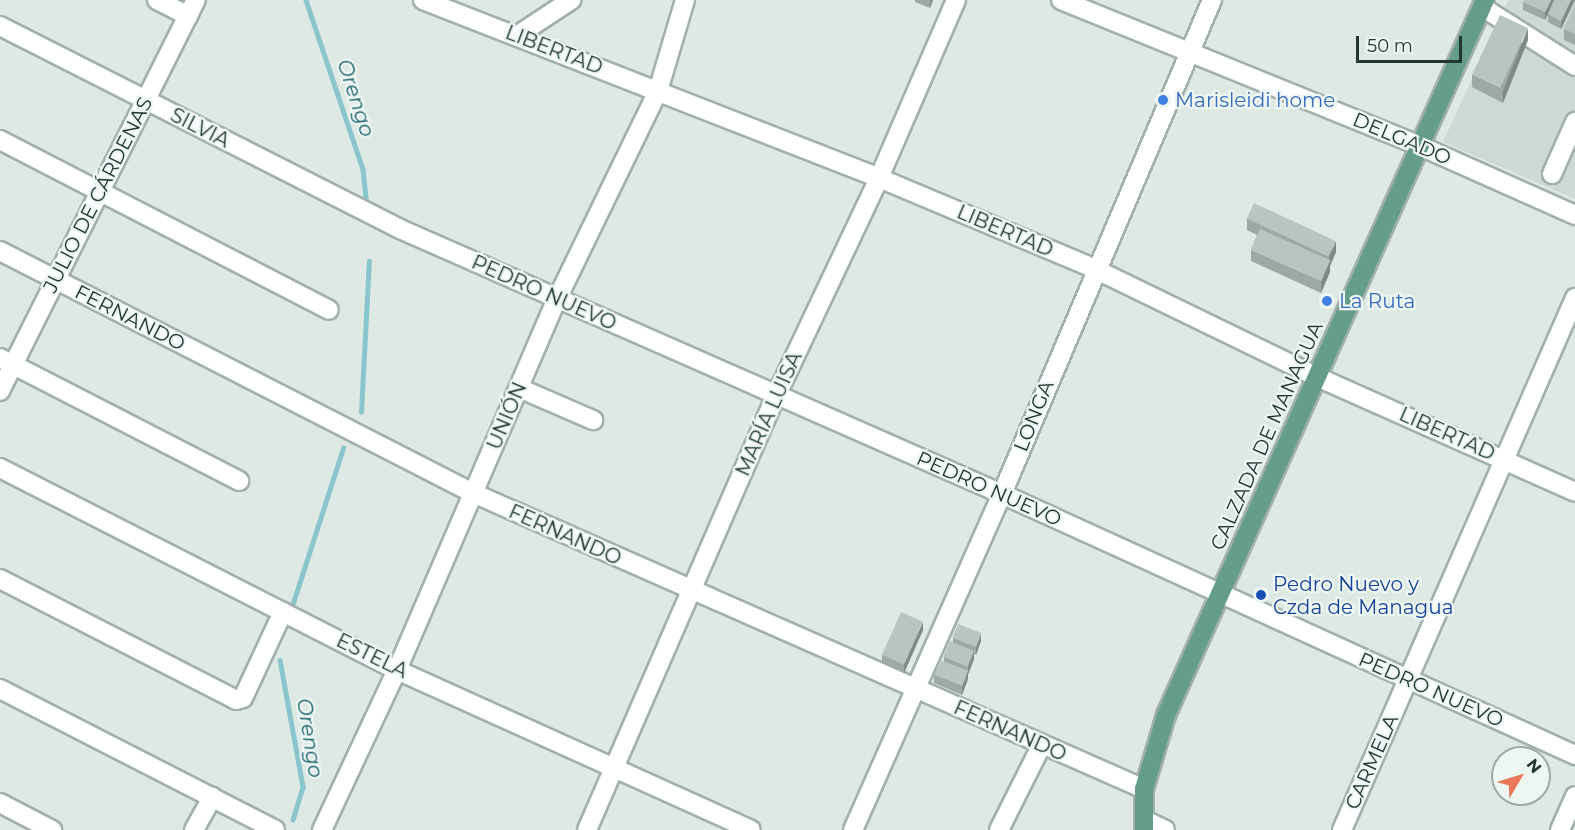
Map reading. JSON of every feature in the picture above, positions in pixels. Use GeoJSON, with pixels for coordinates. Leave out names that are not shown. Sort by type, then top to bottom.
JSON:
{"type":"FeatureCollection","features":[{"type":"Feature","properties":{"kind":"main road","name":"CALZADA DE MANAGUA"},"geometry":{"type":"LineString","coordinates":[[1144,825],[1144,789],[1166,714],[1221,596],[1483,3]]}},
{"type":"Feature","properties":{"kind":"street"},"geometry":{"type":"LineString","coordinates":[[158,0],[192,8]]}},
{"type":"Feature","properties":{"kind":"street","name":"LIBERTAD"},"geometry":{"type":"LineString","coordinates":[[423,0],[518,35],[879,178],[1095,269],[1317,377],[1575,492]]}},
{"type":"Feature","properties":{"kind":"street"},"geometry":{"type":"LineString","coordinates":[[518,35],[571,0]]}},
{"type":"Feature","properties":{"kind":"street","name":"UNIÓN"},"geometry":{"type":"LineString","coordinates":[[322,830],[397,670],[557,299],[658,91],[685,0]]}},
{"type":"Feature","properties":{"kind":"street","name":"MARÍA LUISA"},"geometry":{"type":"LineString","coordinates":[[587,830],[777,394],[879,178],[956,0]]}},
{"type":"Feature","properties":{"kind":"street","name":"DELGADO"},"geometry":{"type":"LineString","coordinates":[[1061,0],[1189,50],[1420,146],[1575,215]]}},
{"type":"Feature","properties":{"kind":"street","name":"LONGA"},"geometry":{"type":"LineString","coordinates":[[853,830],[1002,494],[1095,269],[1212,0]]}},
{"type":"Feature","properties":{"kind":"street"},"geometry":{"type":"LineString","coordinates":[[1483,3],[1575,66]]}},
{"type":"Feature","properties":{"kind":"street","name":"JULIO DE CÁRDENAS"},"geometry":{"type":"LineString","coordinates":[[0,390],[7,361],[56,280],[192,8]]}},
{"type":"Feature","properties":{"kind":"street","name":"SILVIA"},"geometry":{"type":"LineString","coordinates":[[0,26],[400,229]]}},
{"type":"Feature","properties":{"kind":"street"},"geometry":{"type":"LineString","coordinates":[[1552,174],[1575,122]]}},
{"type":"Feature","properties":{"kind":"street"},"geometry":{"type":"LineString","coordinates":[[0,140],[329,310]]}},
{"type":"Feature","properties":{"kind":"street","name":"PEDRO NUEVO"},"geometry":{"type":"LineString","coordinates":[[400,229],[1002,494],[1221,596],[1575,755]]}},
{"type":"Feature","properties":{"kind":"street","name":"FERNANDO"},"geometry":{"type":"LineString","coordinates":[[0,251],[473,493],[1041,746],[1144,789]]}},
{"type":"Feature","properties":{"kind":"street","name":"CARMELA"},"geometry":{"type":"LineString","coordinates":[[1342,830],[1506,461],[1575,298]]}},
{"type":"Feature","properties":{"kind":"street"},"geometry":{"type":"LineString","coordinates":[[7,361],[239,481]]}},
{"type":"Feature","properties":{"kind":"street"},"geometry":{"type":"LineString","coordinates":[[519,388],[592,420]]}},
{"type":"Feature","properties":{"kind":"street","name":"ESTELA"},"geometry":{"type":"LineString","coordinates":[[0,468],[397,670],[613,770],[752,830]]}},
{"type":"Feature","properties":{"kind":"street"},"geometry":{"type":"LineString","coordinates":[[0,579],[236,699],[243,698],[283,612]]}},
{"type":"Feature","properties":{"kind":"street"},"geometry":{"type":"LineString","coordinates":[[0,689],[274,830]]}},
{"type":"Feature","properties":{"kind":"street"},"geometry":{"type":"LineString","coordinates":[[999,830],[1041,746]]}},
{"type":"Feature","properties":{"kind":"street"},"geometry":{"type":"LineString","coordinates":[[1560,830],[1575,796]]}},
{"type":"Feature","properties":{"kind":"street"},"geometry":{"type":"LineString","coordinates":[[194,830],[212,797]]}},
{"type":"Feature","properties":{"kind":"street"},"geometry":{"type":"LineString","coordinates":[[0,803],[52,830]]}},
{"type":"Feature","properties":{"kind":"street"},"geometry":{"type":"LineString","coordinates":[[1144,825],[1165,830]]}},
{"type":"Feature","properties":{"kind":"shaded area"},"geometry":{"type":"Polygon","coordinates":[[[1508,0],[1575,0],[1575,199],[1443,142],[1508,0]]]}},
{"type":"Feature","properties":{"kind":"building"},"geometry":{"type":"Polygon","coordinates":[[[1524,0],[1551,0],[1545,12],[1523,2],[1524,0]]]}},
{"type":"Feature","properties":{"kind":"building"},"geometry":{"type":"Polygon","coordinates":[[[1554,0],[1571,0],[1561,21],[1548,14],[1554,0]]]}},
{"type":"Feature","properties":{"kind":"building"},"geometry":{"type":"Polygon","coordinates":[[[1575,5],[1575,34],[1564,29],[1575,5]]]}},
{"type":"Feature","properties":{"kind":"building"},"geometry":{"type":"Polygon","coordinates":[[[1500,15],[1528,28],[1500,88],[1472,75],[1500,15]]]}},
{"type":"Feature","properties":{"kind":"building"},"geometry":{"type":"Polygon","coordinates":[[[1254,203],[1336,241],[1328,256],[1247,218],[1254,203]]]}},
{"type":"Feature","properties":{"kind":"building"},"geometry":{"type":"Polygon","coordinates":[[[1260,229],[1330,260],[1321,281],[1251,250],[1260,229]]]}},
{"type":"Feature","properties":{"kind":"building"},"geometry":{"type":"Polygon","coordinates":[[[901,612],[923,622],[904,665],[882,655],[901,612]]]}},
{"type":"Feature","properties":{"kind":"building"},"geometry":{"type":"Polygon","coordinates":[[[958,624],[981,633],[976,647],[953,638],[958,624]]]}},
{"type":"Feature","properties":{"kind":"building"},"geometry":{"type":"Polygon","coordinates":[[[950,641],[974,651],[967,667],[943,657],[950,641]]]}},
{"type":"Feature","properties":{"kind":"building"},"geometry":{"type":"Polygon","coordinates":[[[940,660],[968,671],[962,686],[934,675],[940,660]]]}},
{"type":"Feature","properties":{"kind":"waterway","name":"Orengo"},"geometry":{"type":"LineString","coordinates":[[306,0],[363,169],[367,207]]}},
{"type":"Feature","properties":{"kind":"waterway","name":"Orengo"},"geometry":{"type":"LineString","coordinates":[[361,412],[369,261]]}},
{"type":"Feature","properties":{"kind":"waterway","name":"Orengo"},"geometry":{"type":"LineString","coordinates":[[293,603],[343,448]]}},
{"type":"Feature","properties":{"kind":"waterway","name":"Orengo"},"geometry":{"type":"LineString","coordinates":[[280,660],[303,787],[293,820]]}},
{"type":"Feature","properties":{"kind":"place","name":"Marisleidi home"},"geometry":{"type":"Point","coordinates":[1163,100]}},
{"type":"Feature","properties":{"kind":"place","name":"La Ruta"},"geometry":{"type":"Point","coordinates":[1327,301]}},
{"type":"Feature","properties":{"kind":"place","name":"Pedro Nuevo y Czda de Managua"},"geometry":{"type":"Point","coordinates":[1261,595]}}]}
